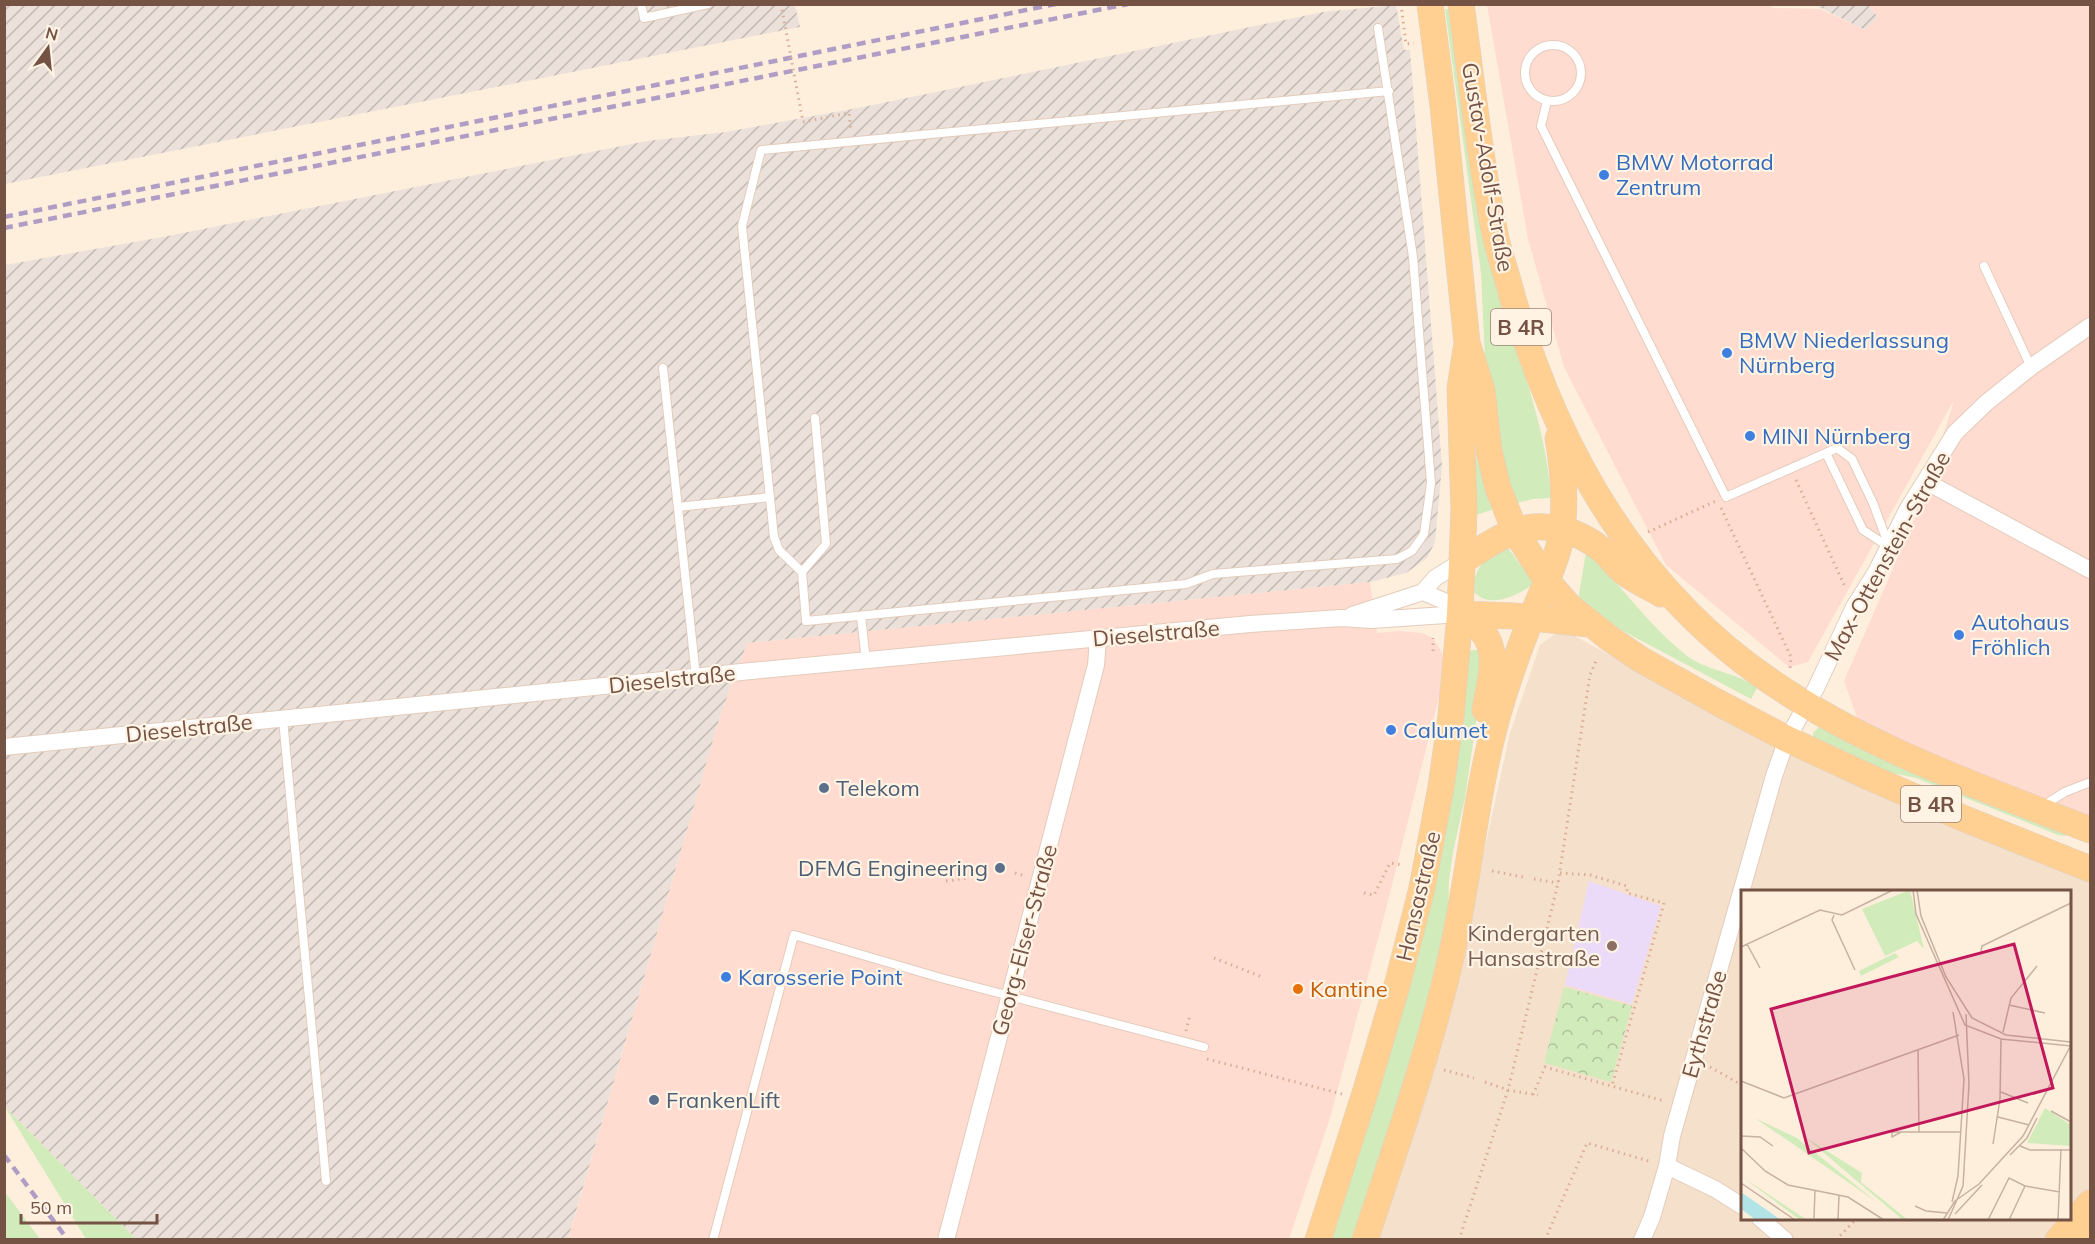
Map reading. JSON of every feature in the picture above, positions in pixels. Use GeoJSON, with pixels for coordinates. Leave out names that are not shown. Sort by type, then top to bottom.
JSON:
{"type":"FeatureCollection","features":[{"type":"Feature","properties":{"kind":"main road","name":"Gustav-Adolf-Straße"},"geometry":{"type":"LineString","coordinates":[[1461,6],[1476,121],[1497,242],[1523,333],[1553,412],[1601,504],[1640,559],[1682,607],[1742,660],[1769,681],[1807,705],[1899,752],[2091,830]]}},
{"type":"Feature","properties":{"kind":"main road","name":"Gustav-Adolf-Straße"},"geometry":{"type":"LineString","coordinates":[[1430,8],[1443,106],[1467,343],[1482,390],[1484,421],[1501,498],[1515,531],[1547,581],[1589,624],[1640,659],[1787,739],[1954,814],[2086,864]]}},
{"type":"Feature","properties":{"kind":"main road","name":"Gustav-Adolf-Straße"},"geometry":{"type":"LineString","coordinates":[[1462,561],[1464,510],[1460,389],[1467,343]]}},
{"type":"Feature","properties":{"kind":"main road","name":"Hansastraße"},"geometry":{"type":"LineString","coordinates":[[1365,1239],[1422,1062],[1448,970],[1461,910],[1486,764],[1506,686],[1555,560],[1562,529],[1563,476],[1553,412]]}},
{"type":"Feature","properties":{"kind":"main road","name":"Gustav-Adolf-Straße"},"geometry":{"type":"LineString","coordinates":[[1462,561],[1515,531],[1543,527],[1562,529],[1597,546],[1624,572],[1682,607]]}},
{"type":"Feature","properties":{"kind":"main road","name":"Hansastraße"},"geometry":{"type":"LineString","coordinates":[[1318,1239],[1385,1029],[1422,888],[1448,740],[1460,614],[1462,561]]}},
{"type":"Feature","properties":{"kind":"main road","name":"Hansastraße"},"geometry":{"type":"LineString","coordinates":[[1460,614],[1480,627],[1486,634],[1491,651],[1490,682],[1484,715],[1486,764]]}},
{"type":"Feature","properties":{"kind":"main road"},"geometry":{"type":"LineString","coordinates":[[1460,614],[1532,617],[1589,624]]}},
{"type":"Feature","properties":{"kind":"main road"},"geometry":{"type":"LineString","coordinates":[[2058,1239],[2091,1203]]}},
{"type":"Feature","properties":{"kind":"main road"},"geometry":{"type":"LineString","coordinates":[[2086,1239],[2091,1235]]}},
{"type":"Feature","properties":{"kind":"street","name":"Max-Ottenstein-Straße"},"geometry":{"type":"LineString","coordinates":[[1807,705],[1854,606],[1876,572],[1925,481],[1955,433],[1986,403],[2031,367],[2091,326]]}},
{"type":"Feature","properties":{"kind":"street"},"geometry":{"type":"LineString","coordinates":[[1925,481],[2091,570]]}},
{"type":"Feature","properties":{"kind":"street","name":"Dieselstraße"},"geometry":{"type":"LineString","coordinates":[[1341,618],[1423,592],[1435,578],[1462,561]]}},
{"type":"Feature","properties":{"kind":"street"},"geometry":{"type":"LineString","coordinates":[[1423,592],[1444,601],[1460,614]]}},
{"type":"Feature","properties":{"kind":"street","name":"Dieselstraße"},"geometry":{"type":"LineString","coordinates":[[4,747],[1098,639],[1341,618],[1372,620],[1460,614]]}},
{"type":"Feature","properties":{"kind":"street","name":"Georg-Elser-Straße"},"geometry":{"type":"LineString","coordinates":[[946,1239],[1096,665],[1098,639]]}},
{"type":"Feature","properties":{"kind":"street"},"geometry":{"type":"LineString","coordinates":[[1787,739],[1807,705]]}},
{"type":"Feature","properties":{"kind":"street","name":"Eythstraße"},"geometry":{"type":"LineString","coordinates":[[1742,890],[1774,776],[1787,739]]}},
{"type":"Feature","properties":{"kind":"street","name":"Eythstraße"},"geometry":{"type":"LineString","coordinates":[[1642,1239],[1652,1217],[1667,1166],[1681,1106],[1741,892]]}},
{"type":"Feature","properties":{"kind":"street"},"geometry":{"type":"LineString","coordinates":[[1667,1166],[1715,1189],[1741,1205]]}},
{"type":"Feature","properties":{"kind":"street"},"geometry":{"type":"LineString","coordinates":[[1762,1220],[1785,1239]]}},
{"type":"Feature","properties":{"kind":"lane"},"geometry":{"type":"LineString","coordinates":[[641,4],[644,18],[708,4]]}},
{"type":"Feature","properties":{"kind":"lane"},"geometry":{"type":"LineString","coordinates":[[1378,28],[1389,91],[1413,256],[1431,483],[1424,534],[1412,551],[1397,559],[1213,574],[1186,584],[806,621],[802,572],[779,550],[774,537],[742,226],[761,150],[1389,91]]}},
{"type":"Feature","properties":{"kind":"lane"},"geometry":{"type":"LineString","coordinates":[[1547,45],[1557,45],[1574,54],[1581,69],[1581,78],[1572,94],[1556,101],[1547,101],[1531,91],[1526,82],[1526,64],[1538,49],[1547,45]]}},
{"type":"Feature","properties":{"kind":"lane"},"geometry":{"type":"LineString","coordinates":[[1547,101],[1541,126],[1726,497],[1837,448],[1852,459],[1873,503],[1889,547]]}},
{"type":"Feature","properties":{"kind":"lane"},"geometry":{"type":"LineString","coordinates":[[1984,266],[2031,367]]}},
{"type":"Feature","properties":{"kind":"lane"},"geometry":{"type":"LineString","coordinates":[[663,368],[696,677]]}},
{"type":"Feature","properties":{"kind":"lane"},"geometry":{"type":"LineString","coordinates":[[802,572],[826,544],[815,418]]}},
{"type":"Feature","properties":{"kind":"lane"},"geometry":{"type":"LineString","coordinates":[[1826,453],[1863,530],[1889,547]]}},
{"type":"Feature","properties":{"kind":"lane"},"geometry":{"type":"LineString","coordinates":[[678,507],[770,497]]}},
{"type":"Feature","properties":{"kind":"lane"},"geometry":{"type":"LineString","coordinates":[[861,616],[866,661]]}},
{"type":"Feature","properties":{"kind":"lane"},"geometry":{"type":"LineString","coordinates":[[283,719],[326,1181]]}},
{"type":"Feature","properties":{"kind":"lane"},"geometry":{"type":"LineString","coordinates":[[2038,810],[2050,800],[2088,783]]}},
{"type":"Feature","properties":{"kind":"lane"},"geometry":{"type":"LineString","coordinates":[[713,1239],[794,935],[1009,996],[1204,1047]]}},
{"type":"Feature","properties":{"kind":"path"},"geometry":{"type":"LineString","coordinates":[[781,4],[804,122],[849,113],[852,141]]}},
{"type":"Feature","properties":{"kind":"path"},"geometry":{"type":"LineString","coordinates":[[1401,4],[1406,44],[1414,43]]}},
{"type":"Feature","properties":{"kind":"path"},"geometry":{"type":"LineString","coordinates":[[1790,468],[1854,606]]}},
{"type":"Feature","properties":{"kind":"path"},"geometry":{"type":"LineString","coordinates":[[1651,530],[1717,500],[1791,657],[1790,674],[1782,671]]}},
{"type":"Feature","properties":{"kind":"path"},"geometry":{"type":"LineString","coordinates":[[1433,638],[1433,651]]}},
{"type":"Feature","properties":{"kind":"path"},"geometry":{"type":"LineString","coordinates":[[1459,1239],[1508,1090],[1558,883],[1590,675],[1596,661]]}},
{"type":"Feature","properties":{"kind":"path"},"geometry":{"type":"LineString","coordinates":[[1364,893],[1374,895],[1390,863],[1403,865]]}},
{"type":"Feature","properties":{"kind":"path"},"geometry":{"type":"LineString","coordinates":[[1492,871],[1523,878]]}},
{"type":"Feature","properties":{"kind":"path"},"geometry":{"type":"LineString","coordinates":[[1560,873],[1590,875],[1627,886],[1627,893],[1664,903],[1612,1086]]}},
{"type":"Feature","properties":{"kind":"path"},"geometry":{"type":"LineString","coordinates":[[946,881],[967,878]]}},
{"type":"Feature","properties":{"kind":"path"},"geometry":{"type":"LineString","coordinates":[[1534,879],[1558,883]]}},
{"type":"Feature","properties":{"kind":"path"},"geometry":{"type":"LineString","coordinates":[[1214,958],[1262,977]]}},
{"type":"Feature","properties":{"kind":"path"},"geometry":{"type":"LineString","coordinates":[[1202,1058],[1342,1094]]}},
{"type":"Feature","properties":{"kind":"path"},"geometry":{"type":"LineString","coordinates":[[1694,1058],[1741,1084]]}},
{"type":"Feature","properties":{"kind":"path"},"geometry":{"type":"LineString","coordinates":[[1422,1062],[1474,1078]]}},
{"type":"Feature","properties":{"kind":"path"},"geometry":{"type":"LineString","coordinates":[[1533,1095],[1545,1067],[1681,1106]]}},
{"type":"Feature","properties":{"kind":"path"},"geometry":{"type":"LineString","coordinates":[[1485,1082],[1508,1090],[1538,1095]]}},
{"type":"Feature","properties":{"kind":"path"},"geometry":{"type":"LineString","coordinates":[[1545,1239],[1587,1143],[1667,1166]]}},
{"type":"Feature","properties":{"kind":"path"},"geometry":{"type":"LineString","coordinates":[[1836,1239],[1855,1220]]}},
{"type":"Feature","properties":{"kind":"shaded area"},"geometry":{"type":"Polygon","coordinates":[[[5,5],[795,5],[800,27],[5,184],[5,5]]]}},
{"type":"Feature","properties":{"kind":"shaded area"},"geometry":{"type":"Polygon","coordinates":[[[1396,5],[1404,50],[1410,50],[1442,466],[1435,542],[1427,558],[1406,573],[1370,582],[747,643],[721,713],[568,1239],[136,1239],[5,1107],[5,265],[163,237],[647,141],[726,132],[868,106],[1323,12],[1396,5]]]}},
{"type":"Feature","properties":{"kind":"shaded area"},"geometry":{"type":"Polygon","coordinates":[[[1487,5],[1766,5],[1774,8],[1820,9],[1865,30],[1878,17],[1868,5],[2090,5],[2090,819],[2005,787],[1859,723],[1844,681],[1925,495],[1954,400],[1808,662],[1789,667],[1666,565],[1564,367],[1528,239],[1487,5]]]}},
{"type":"Feature","properties":{"kind":"shaded area"},"geometry":{"type":"Polygon","coordinates":[[[1815,5],[1868,5],[1878,17],[1865,30],[1815,5]]]}},
{"type":"Feature","properties":{"kind":"shaded area"},"geometry":{"type":"Polygon","coordinates":[[[1370,582],[1377,633],[1399,631],[1422,633],[1433,638],[1445,662],[1443,681],[1385,913],[1330,1118],[1289,1239],[568,1240],[721,713],[747,643],[1370,582]]]}},
{"type":"Feature","properties":{"kind":"shaded area"},"geometry":{"type":"Polygon","coordinates":[[[1555,634],[1571,634],[1734,723],[2090,881],[2090,1239],[1375,1240],[1465,938],[1510,733],[1540,645],[1555,634]]]}},
{"type":"Feature","properties":{"kind":"shaded area","name":"Kindergarten Hansastraße"},"geometry":{"type":"Polygon","coordinates":[[[1589,881],[1661,906],[1632,1004],[1565,985],[1589,881]]]}},
{"type":"Feature","properties":{"kind":"green space"},"geometry":{"type":"Polygon","coordinates":[[[1445,9],[1449,9],[1522,366],[1544,448],[1551,498],[1533,499],[1513,504],[1504,473],[1485,359],[1481,273],[1445,9]]]}},
{"type":"Feature","properties":{"kind":"green space"},"geometry":{"type":"Polygon","coordinates":[[[1474,450],[1492,510],[1472,516],[1474,450]]]}},
{"type":"Feature","properties":{"kind":"green space"},"geometry":{"type":"Polygon","coordinates":[[[1508,548],[1534,583],[1504,599],[1487,600],[1479,597],[1473,591],[1476,574],[1487,560],[1508,548]]]}},
{"type":"Feature","properties":{"kind":"green space"},"geometry":{"type":"Polygon","coordinates":[[[1586,552],[1662,634],[1690,658],[1757,688],[1751,699],[1608,623],[1578,600],[1586,552]]]}},
{"type":"Feature","properties":{"kind":"green space"},"geometry":{"type":"Polygon","coordinates":[[[1484,649],[1481,688],[1465,798],[1453,852],[1448,911],[1438,965],[1400,1094],[1353,1239],[1328,1240],[1466,651],[1484,649]]]}},
{"type":"Feature","properties":{"kind":"green space"},"geometry":{"type":"Polygon","coordinates":[[[1819,727],[2068,833],[2065,836],[2058,835],[1916,778],[1878,770],[1813,739],[1813,733],[1819,727]]]}},
{"type":"Feature","properties":{"kind":"green space"},"geometry":{"type":"Polygon","coordinates":[[[1564,987],[1632,1006],[1611,1082],[1544,1063],[1564,987]]]}},
{"type":"Feature","properties":{"kind":"green space"},"geometry":{"type":"Polygon","coordinates":[[[5,1107],[136,1239],[86,1239],[5,1107]]]}},
{"type":"Feature","properties":{"kind":"green space"},"geometry":{"type":"Polygon","coordinates":[[[5,1192],[40,1239],[5,1239],[5,1192]]]}},
{"type":"Feature","properties":{"kind":"railway"},"geometry":{"type":"LineString","coordinates":[[4,217],[1056,4]]}},
{"type":"Feature","properties":{"kind":"railway"},"geometry":{"type":"LineString","coordinates":[[4,228],[1128,4]]}},
{"type":"Feature","properties":{"kind":"railway"},"geometry":{"type":"LineString","coordinates":[[4,1155],[68,1240]]}},
{"type":"Feature","properties":{"kind":"place","name":"BMW Motorrad Zentrum"},"geometry":{"type":"Point","coordinates":[1604,175]}},
{"type":"Feature","properties":{"kind":"place","name":"BMW Niederlassung Nürnberg"},"geometry":{"type":"Point","coordinates":[1727,353]}},
{"type":"Feature","properties":{"kind":"place","name":"MINI Nürnberg"},"geometry":{"type":"Point","coordinates":[1750,436]}},
{"type":"Feature","properties":{"kind":"place","name":"Autohaus Fröhlich"},"geometry":{"type":"Point","coordinates":[1959,635]}},
{"type":"Feature","properties":{"kind":"place","name":"Calumet"},"geometry":{"type":"Point","coordinates":[1391,730]}},
{"type":"Feature","properties":{"kind":"place","name":"Telekom"},"geometry":{"type":"Point","coordinates":[824,788]}},
{"type":"Feature","properties":{"kind":"place","name":"DFMG Engineering"},"geometry":{"type":"Point","coordinates":[1000,868]}},
{"type":"Feature","properties":{"kind":"place","name":"Kindergarten Hansastraße"},"geometry":{"type":"Point","coordinates":[1612,946]}},
{"type":"Feature","properties":{"kind":"place","name":"Karosserie Point"},"geometry":{"type":"Point","coordinates":[726,977]}},
{"type":"Feature","properties":{"kind":"place","name":"Kantine"},"geometry":{"type":"Point","coordinates":[1298,989]}},
{"type":"Feature","properties":{"kind":"place","name":"FrankenLift"},"geometry":{"type":"Point","coordinates":[654,1100]}}]}
